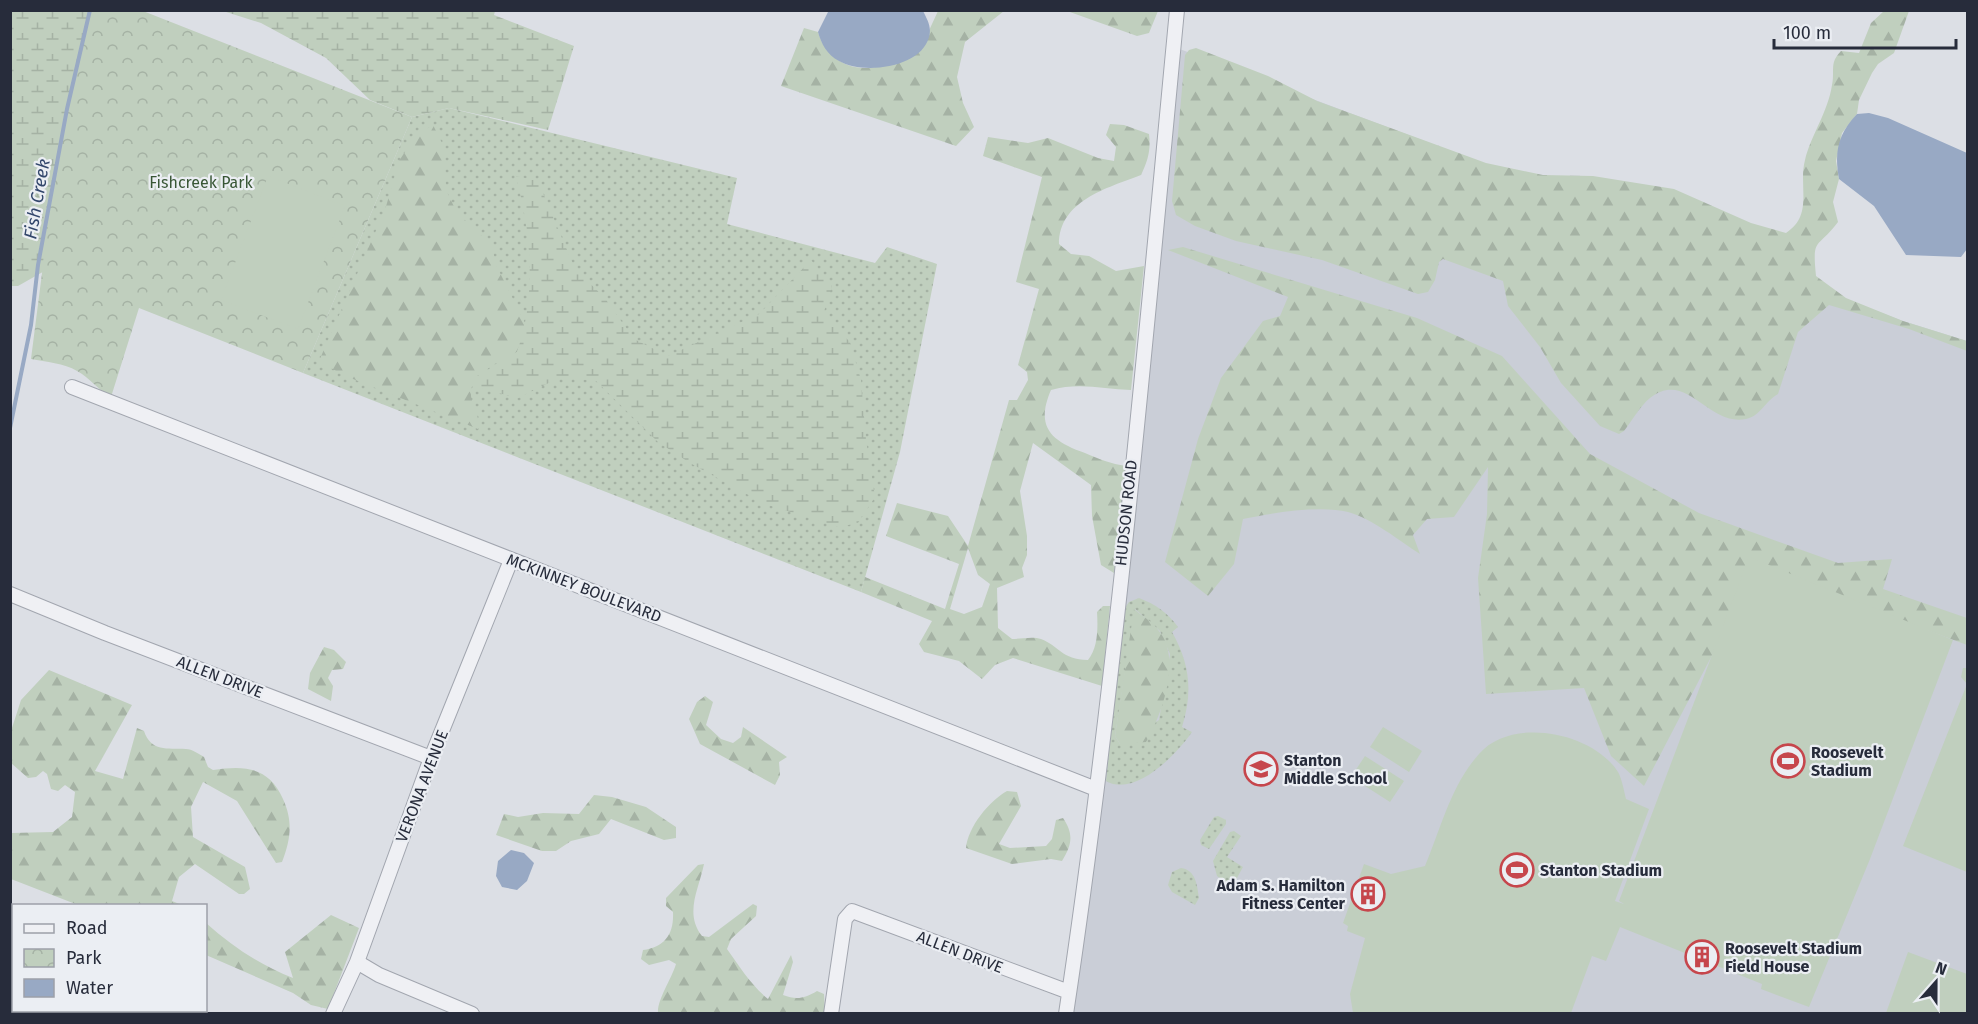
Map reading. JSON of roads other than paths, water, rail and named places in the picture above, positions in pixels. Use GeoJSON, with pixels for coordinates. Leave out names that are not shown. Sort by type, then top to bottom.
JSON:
{"type":"FeatureCollection","features":[{"type":"Feature","properties":{"kind":"street","name":"HUDSON ROAD"},"geometry":{"type":"LineString","coordinates":[[1066,1014],[1096,789],[1177,10]]}},
{"type":"Feature","properties":{"kind":"street","name":"MCKINNEY BOULEVARD"},"geometry":{"type":"LineString","coordinates":[[72,387],[1096,789]]}},
{"type":"Feature","properties":{"kind":"street","name":"VERONA AVENUE"},"geometry":{"type":"LineString","coordinates":[[333,1014],[357,962],[431,758],[511,560]]}},
{"type":"Feature","properties":{"kind":"street","name":"ALLEN DRIVE"},"geometry":{"type":"LineString","coordinates":[[10,594],[105,633],[431,758]]}},
{"type":"Feature","properties":{"kind":"street","name":"ALLEN DRIVE"},"geometry":{"type":"LineString","coordinates":[[831,1014],[845,919],[852,911],[1069,992]]}},
{"type":"Feature","properties":{"kind":"street"},"geometry":{"type":"LineString","coordinates":[[357,962],[379,975],[472,1014]]}},
{"type":"Feature","properties":{"kind":"water"},"geometry":{"type":"Polygon","coordinates":[[[829,10],[923,11],[930,33],[924,48],[915,56],[890,66],[862,68],[839,61],[825,48],[818,32],[829,10]]]}},
{"type":"Feature","properties":{"kind":"water"},"geometry":{"type":"Polygon","coordinates":[[[1869,113],[1888,118],[1967,153],[1967,249],[1961,257],[1906,255],[1874,206],[1839,179],[1837,152],[1845,129],[1857,114],[1869,113]]]}},
{"type":"Feature","properties":{"kind":"water"},"geometry":{"type":"Polygon","coordinates":[[[511,850],[524,853],[534,863],[527,881],[517,890],[502,887],[496,876],[498,861],[511,850]]]}},
{"type":"Feature","properties":{"kind":"waterway","name":"Fish Creek"},"geometry":{"type":"LineString","coordinates":[[10,428],[31,325],[38,265],[67,109],[90,10]]}},
{"type":"Feature","properties":{"kind":"place","name":"Roosevelt Stadium"},"geometry":{"type":"Point","coordinates":[1788,761]}},
{"type":"Feature","properties":{"kind":"place","name":"Stanton Middle School"},"geometry":{"type":"Point","coordinates":[1261,769]}},
{"type":"Feature","properties":{"kind":"place","name":"Stanton Stadium"},"geometry":{"type":"Point","coordinates":[1517,870]}},
{"type":"Feature","properties":{"kind":"place","name":"Adam S. Hamilton Fitness Center"},"geometry":{"type":"Point","coordinates":[1368,894]}},
{"type":"Feature","properties":{"kind":"place","name":"Roosevelt Stadium Field House"},"geometry":{"type":"Point","coordinates":[1702,957]}},
{"type":"Feature","properties":{"kind":"park label","name":"Fishcreek Park"},"geometry":{"type":"Point","coordinates":[201,182]}}]}
